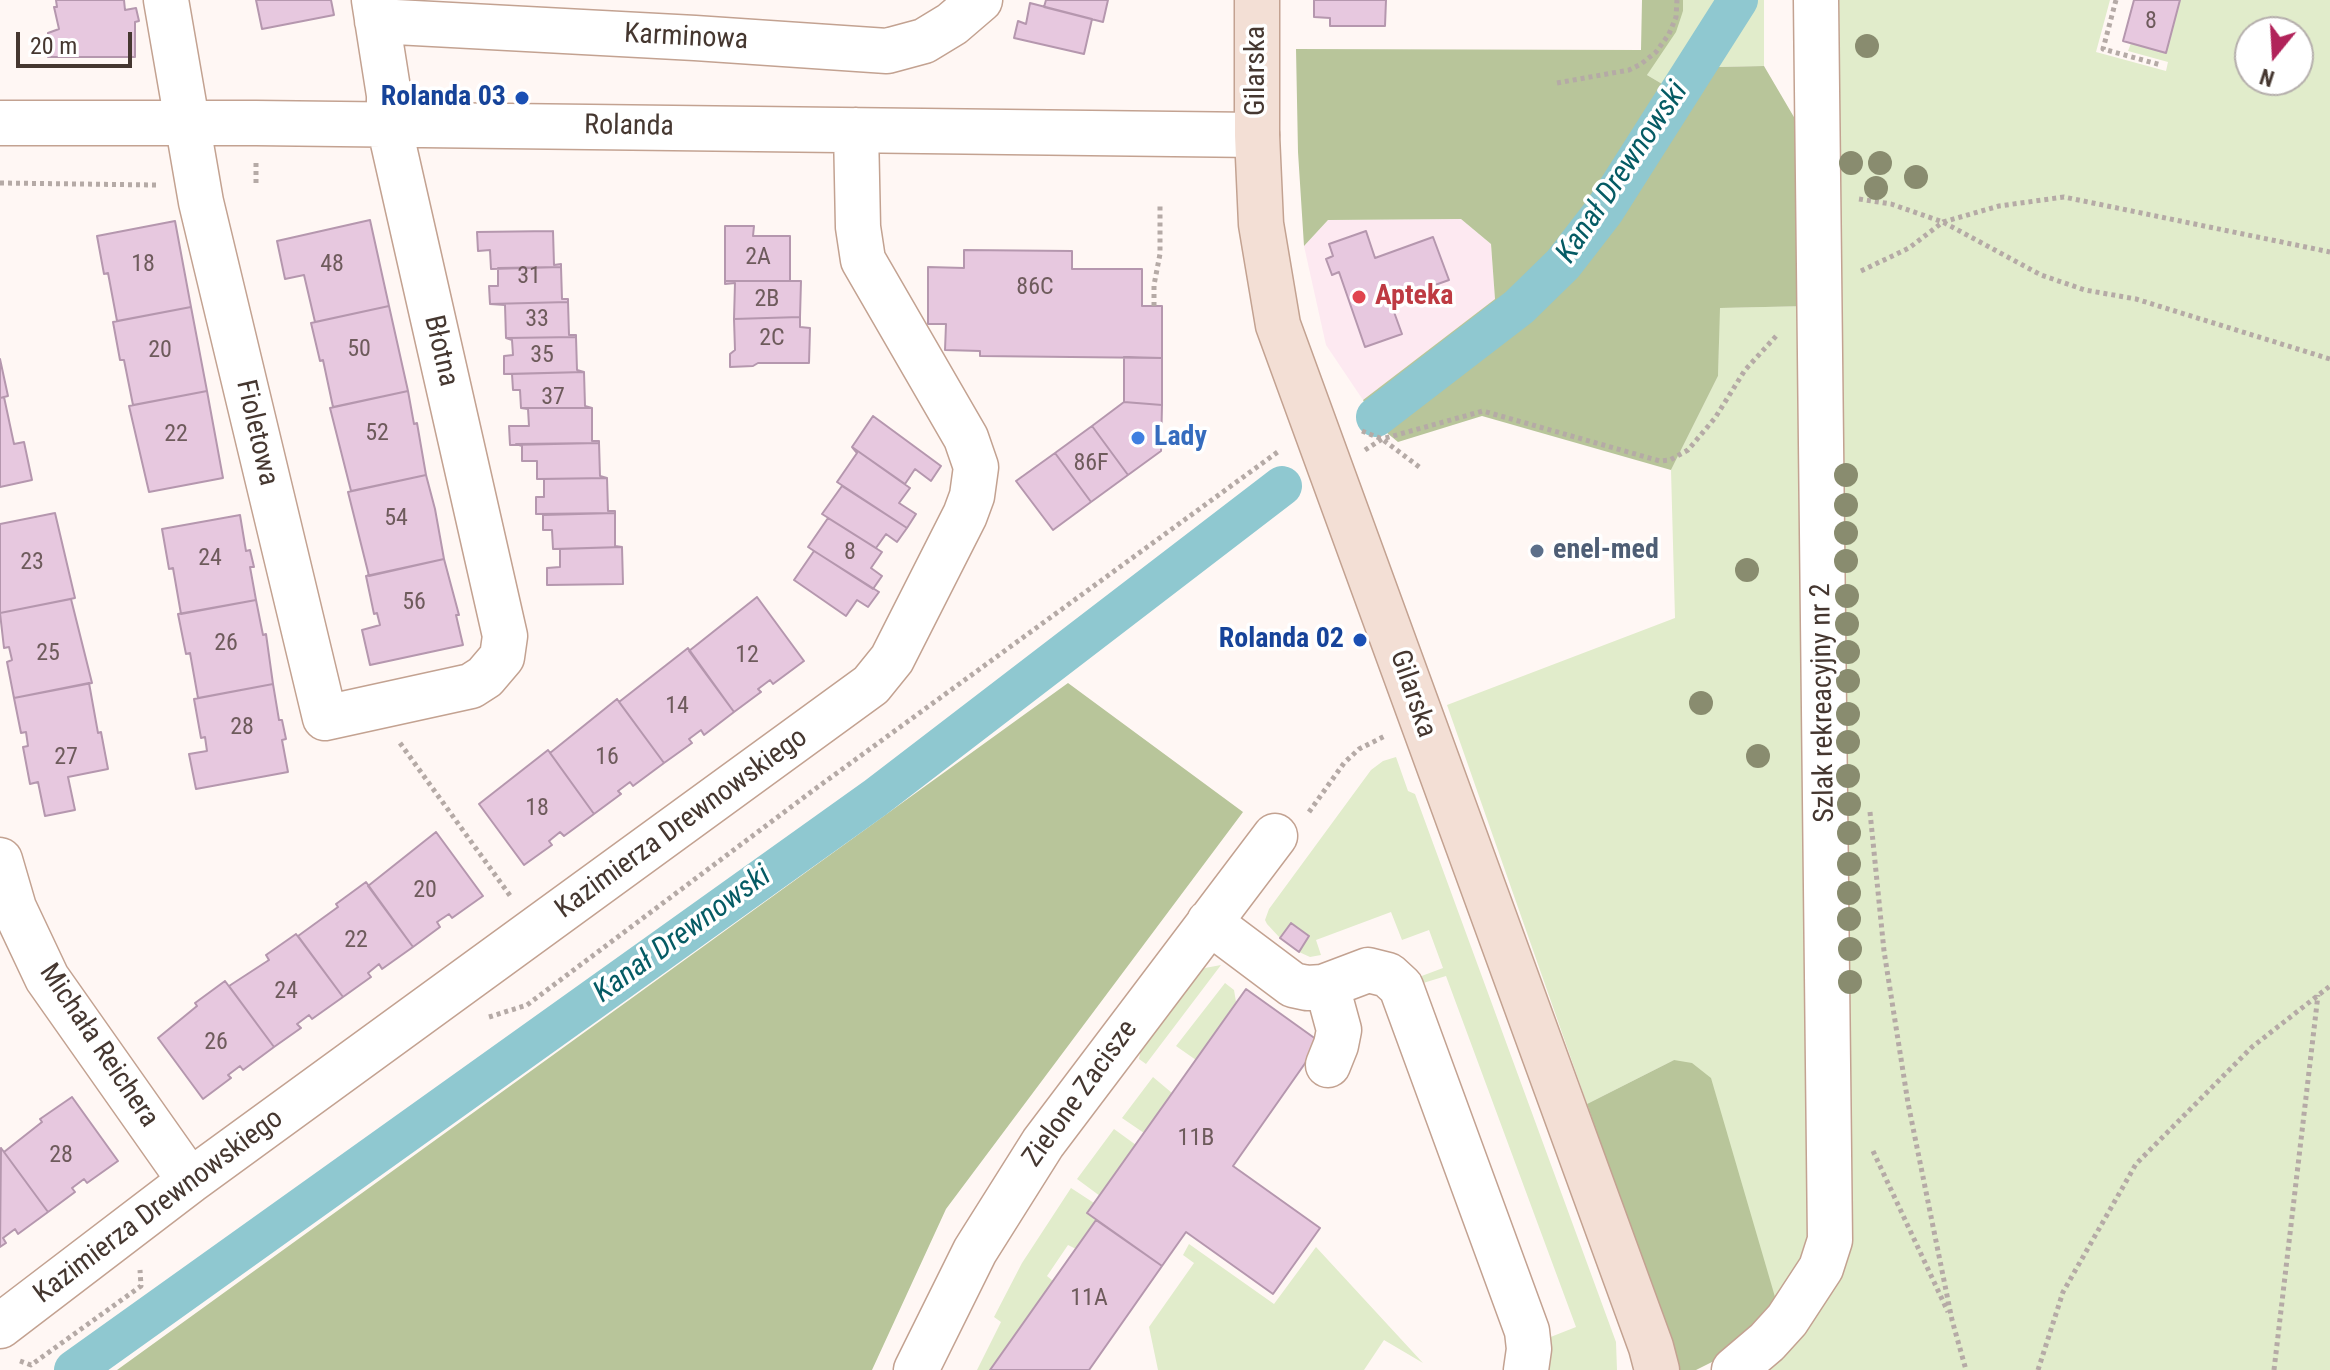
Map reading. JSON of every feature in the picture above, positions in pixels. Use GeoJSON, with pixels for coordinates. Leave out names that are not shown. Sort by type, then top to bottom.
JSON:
{"type":"FeatureCollection","features":[{"type":"Feature","properties":{"kind":"street","name":"Fioletowa"},"geometry":{"type":"LineString","coordinates":[[166,0],[201,202],[325,718],[471,686]]}},
{"type":"Feature","properties":{"kind":"street","name":"Karminowa"},"geometry":{"type":"LineString","coordinates":[[376,11],[887,51],[924,41],[952,24],[980,0]]}},
{"type":"Feature","properties":{"kind":"street","name":"Gilarska"},"geometry":{"type":"LineString","coordinates":[[1257,0],[1257,135],[1261,224],[1278,325],[1657,1370]]}},
{"type":"Feature","properties":{"kind":"street","name":"Szlak rekreacyjny nr 2"},"geometry":{"type":"LineString","coordinates":[[1734,1370],[1787,1320],[1816,1277],[1825,1260],[1830,1240],[1816,0]]}},
{"type":"Feature","properties":{"kind":"street","name":"Błotna"},"geometry":{"type":"LineString","coordinates":[[376,11],[389,95],[389,125],[505,636],[502,657],[485,677],[471,686]]}},
{"type":"Feature","properties":{"kind":"street","name":"Rolanda"},"geometry":{"type":"LineString","coordinates":[[0,123],[1257,135]]}},
{"type":"Feature","properties":{"kind":"street","name":"Kazimierza Drewnowskiego"},"geometry":{"type":"LineString","coordinates":[[5,1342],[190,1181],[839,710],[871,685],[892,659],[965,515],[972,496],[976,467],[966,438],[863,260],[858,227],[856,130]]}},
{"type":"Feature","properties":{"kind":"street","name":"Zielone Zacisze"},"geometry":{"type":"LineString","coordinates":[[916,1370],[975,1251],[1043,1143],[1269,845]]}},
{"type":"Feature","properties":{"kind":"street","name":"Michała Reichera"},"geometry":{"type":"LineString","coordinates":[[0,860],[14,908],[47,978],[190,1181]]}},
{"type":"Feature","properties":{"kind":"street"},"geometry":{"type":"LineString","coordinates":[[1209,922],[1286,982],[1307,988],[1327,986],[1368,970],[1388,975],[1401,987],[1527,1331],[1529,1349],[1526,1370]]}},
{"type":"Feature","properties":{"kind":"street"},"geometry":{"type":"LineString","coordinates":[[1327,986],[1339,1030],[1328,1065]]}},
{"type":"Feature","properties":{"kind":"path"},"geometry":{"type":"LineString","coordinates":[[1557,83],[1629,70],[1641,64],[1656,52],[1669,34],[1676,17],[1677,0]]}},
{"type":"Feature","properties":{"kind":"path"},"geometry":{"type":"LineString","coordinates":[[2116,0],[2103,49],[2161,65]]}},
{"type":"Feature","properties":{"kind":"path"},"geometry":{"type":"LineString","coordinates":[[256,150],[256,187]]}},
{"type":"Feature","properties":{"kind":"path"},"geometry":{"type":"LineString","coordinates":[[0,183],[171,185]]}},
{"type":"Feature","properties":{"kind":"path"},"geometry":{"type":"LineString","coordinates":[[1355,458],[1382,439],[1483,411],[1660,461],[1670,460],[1688,450],[1715,418],[1745,370],[1800,310],[1819,294],[1909,248],[1943,222],[1999,206],[2064,197],[2330,252]]}},
{"type":"Feature","properties":{"kind":"path"},"geometry":{"type":"LineString","coordinates":[[1818,202],[1870,200],[1912,210],[1943,222],[2041,275],[2085,290],[2136,299],[2330,359]]}},
{"type":"Feature","properties":{"kind":"path"},"geometry":{"type":"LineString","coordinates":[[1154,306],[1160,254],[1160,205]]}},
{"type":"Feature","properties":{"kind":"path"},"geometry":{"type":"LineString","coordinates":[[1356,428],[1382,439],[1422,469]]}},
{"type":"Feature","properties":{"kind":"path"},"geometry":{"type":"LineString","coordinates":[[482,1019],[527,1005],[815,789],[1279,451]]}},
{"type":"Feature","properties":{"kind":"path"},"geometry":{"type":"LineString","coordinates":[[1269,845],[1287,842],[1344,763],[1359,749],[1377,738],[1423,726]]}},
{"type":"Feature","properties":{"kind":"path"},"geometry":{"type":"LineString","coordinates":[[402,731],[400,744],[516,903]]}},
{"type":"Feature","properties":{"kind":"path"},"geometry":{"type":"LineString","coordinates":[[1870,811],[1884,951],[1905,1088],[1952,1320],[1966,1370]]}},
{"type":"Feature","properties":{"kind":"path"},"geometry":{"type":"LineString","coordinates":[[2038,1370],[2063,1292],[2136,1164],[2252,1047],[2330,986]]}},
{"type":"Feature","properties":{"kind":"path"},"geometry":{"type":"LineString","coordinates":[[2274,1370],[2318,995]]}},
{"type":"Feature","properties":{"kind":"path"},"geometry":{"type":"LineString","coordinates":[[1869,1144],[1952,1320]]}},
{"type":"Feature","properties":{"kind":"path"},"geometry":{"type":"LineString","coordinates":[[5,1342],[31,1365],[141,1286],[140,1262]]}},
{"type":"Feature","properties":{"kind":"shaded area"},"geometry":{"type":"Polygon","coordinates":[[[1461,219],[1491,244],[1495,299],[1363,400],[1326,345],[1304,246],[1328,220],[1461,219]]]}},
{"type":"Feature","properties":{"kind":"green space"},"geometry":{"type":"Polygon","coordinates":[[[1642,0],[1683,0],[1676,32],[1647,75],[1686,98],[1718,67],[1764,66],[1808,141],[1810,306],[1720,308],[1718,376],[1671,470],[1482,416],[1398,442],[1375,423],[1363,400],[1495,299],[1491,244],[1461,219],[1328,220],[1304,246],[1296,49],[1641,50],[1642,0]]]}},
{"type":"Feature","properties":{"kind":"green space"},"geometry":{"type":"Polygon","coordinates":[[[1683,0],[1764,0],[1764,66],[1718,67],[1686,98],[1647,75],[1683,11],[1683,0]]]}},
{"type":"Feature","properties":{"kind":"green space"},"geometry":{"type":"Polygon","coordinates":[[[1825,0],[2110,0],[2096,52],[2166,71],[2168,62],[2128,51],[2131,43],[2166,53],[2180,0],[2330,0],[2330,1370],[1752,1370],[1823,1283],[1825,0]]]}},
{"type":"Feature","properties":{"kind":"green space"},"geometry":{"type":"Polygon","coordinates":[[[1810,306],[1822,1231],[1780,1314],[1674,1060],[1587,1104],[1447,705],[1675,618],[1671,470],[1718,376],[1719,308],[1810,306]]]}},
{"type":"Feature","properties":{"kind":"green space"},"geometry":{"type":"Polygon","coordinates":[[[1068,683],[1243,812],[946,1209],[872,1370],[117,1370],[1068,683]]]}},
{"type":"Feature","properties":{"kind":"green space"},"geometry":{"type":"Polygon","coordinates":[[[1396,757],[1408,791],[1415,794],[1616,1342],[1617,1370],[1546,1370],[1548,1338],[1576,1327],[1446,976],[1420,984],[1419,977],[1443,968],[1429,930],[1402,940],[1391,912],[1316,940],[1321,955],[1310,957],[1299,952],[1309,936],[1291,923],[1280,938],[1265,920],[1269,909],[1371,770],[1383,761],[1396,757]]]}},
{"type":"Feature","properties":{"kind":"green space"},"geometry":{"type":"Polygon","coordinates":[[[1221,965],[1146,1064],[1139,1059],[1141,1048],[1199,972],[1221,965]]]}},
{"type":"Feature","properties":{"kind":"green space"},"geometry":{"type":"Polygon","coordinates":[[[1225,983],[1234,990],[1236,1002],[1196,1060],[1176,1046],[1225,983]]]}},
{"type":"Feature","properties":{"kind":"green space"},"geometry":{"type":"Polygon","coordinates":[[[1674,1060],[1692,1063],[1711,1078],[1780,1314],[1740,1348],[1696,1370],[1680,1370],[1587,1104],[1674,1060]]]}},
{"type":"Feature","properties":{"kind":"green space"},"geometry":{"type":"Polygon","coordinates":[[[1153,1077],[1172,1093],[1144,1133],[1122,1118],[1153,1077]]]}},
{"type":"Feature","properties":{"kind":"green space"},"geometry":{"type":"Polygon","coordinates":[[[1114,1129],[1136,1145],[1100,1196],[1077,1179],[1114,1129]]]}},
{"type":"Feature","properties":{"kind":"green space"},"geometry":{"type":"Polygon","coordinates":[[[1071,1188],[1094,1203],[1087,1213],[1096,1220],[1076,1249],[1068,1245],[1047,1276],[1053,1281],[990,1370],[977,1370],[1001,1322],[994,1317],[1022,1263],[1071,1188]]]}},
{"type":"Feature","properties":{"kind":"green space"},"geometry":{"type":"Polygon","coordinates":[[[1189,1244],[1274,1304],[1316,1247],[1423,1363],[1384,1340],[1364,1370],[1158,1370],[1149,1327],[1194,1263],[1183,1255],[1189,1244]]]}},
{"type":"Feature","properties":{"kind":"building"},"geometry":{"type":"Polygon","coordinates":[[[56,0],[124,0],[125,10],[136,8],[139,21],[135,22],[135,57],[48,57],[48,33],[59,29],[54,7],[57,7],[56,0]]]}},
{"type":"Feature","properties":{"kind":"building"},"geometry":{"type":"Polygon","coordinates":[[[256,0],[331,0],[334,15],[262,29],[256,0]]]}},
{"type":"Feature","properties":{"kind":"building"},"geometry":{"type":"Polygon","coordinates":[[[1046,0],[1108,0],[1103,22],[1044,7],[1046,0]]]}},
{"type":"Feature","properties":{"kind":"building"},"geometry":{"type":"Polygon","coordinates":[[[1314,0],[1386,0],[1385,26],[1330,26],[1330,18],[1314,17],[1314,0]]]}},
{"type":"Feature","properties":{"kind":"building"},"geometry":{"type":"Polygon","coordinates":[[[2134,0],[2180,0],[2166,53],[2123,41],[2134,0]]]}},
{"type":"Feature","properties":{"kind":"building"},"geometry":{"type":"Polygon","coordinates":[[[1030,3],[1092,19],[1084,54],[1014,38],[1018,21],[1026,24],[1030,3]]]}},
{"type":"Feature","properties":{"kind":"building"},"geometry":{"type":"Polygon","coordinates":[[[370,220],[389,306],[315,322],[304,275],[285,279],[277,241],[370,220]]]}},
{"type":"Feature","properties":{"kind":"building"},"geometry":{"type":"Polygon","coordinates":[[[175,221],[191,307],[117,321],[97,236],[175,221]]]}},
{"type":"Feature","properties":{"kind":"building"},"geometry":{"type":"Polygon","coordinates":[[[725,226],[754,226],[753,236],[790,236],[790,281],[725,281],[725,226]]]}},
{"type":"Feature","properties":{"kind":"building"},"geometry":{"type":"Polygon","coordinates":[[[553,231],[554,265],[561,264],[561,267],[491,269],[490,250],[478,251],[477,232],[553,231]]]}},
{"type":"Feature","properties":{"kind":"building"},"geometry":{"type":"Polygon","coordinates":[[[1366,231],[1375,258],[1433,237],[1449,280],[1390,301],[1402,334],[1365,347],[1339,272],[1332,275],[1326,259],[1333,256],[1329,244],[1366,231]]]}},
{"type":"Feature","properties":{"kind":"building"},"geometry":{"type":"Polygon","coordinates":[[[964,250],[1072,251],[1072,269],[1142,269],[1142,306],[1162,306],[1162,358],[980,356],[980,351],[945,350],[946,324],[928,324],[928,267],[964,268],[964,250]]]}},
{"type":"Feature","properties":{"kind":"building"},"geometry":{"type":"Polygon","coordinates":[[[561,267],[562,299],[568,299],[568,302],[490,304],[489,286],[498,286],[498,268],[561,267]]]}},
{"type":"Feature","properties":{"kind":"building"},"geometry":{"type":"Polygon","coordinates":[[[725,281],[801,281],[800,317],[734,319],[735,283],[725,284],[725,281]]]}},
{"type":"Feature","properties":{"kind":"building"},"geometry":{"type":"Polygon","coordinates":[[[568,302],[569,335],[576,337],[506,338],[505,305],[490,304],[568,302]]]}},
{"type":"Feature","properties":{"kind":"building"},"geometry":{"type":"Polygon","coordinates":[[[389,306],[408,391],[333,407],[311,323],[389,306]]]}},
{"type":"Feature","properties":{"kind":"building"},"geometry":{"type":"Polygon","coordinates":[[[191,307],[207,391],[133,405],[113,322],[191,307]]]}},
{"type":"Feature","properties":{"kind":"building"},"geometry":{"type":"Polygon","coordinates":[[[800,317],[800,327],[810,328],[809,363],[758,363],[730,367],[730,354],[735,350],[734,319],[800,317]]]}},
{"type":"Feature","properties":{"kind":"building"},"geometry":{"type":"Polygon","coordinates":[[[576,337],[577,370],[584,372],[504,374],[504,356],[513,355],[512,340],[506,338],[576,337]]]}},
{"type":"Feature","properties":{"kind":"building"},"geometry":{"type":"Polygon","coordinates":[[[1124,357],[1162,358],[1162,405],[1124,402],[1124,357]]]}},
{"type":"Feature","properties":{"kind":"building"},"geometry":{"type":"Polygon","coordinates":[[[0,359],[8,396],[0,398],[0,359]]]}},
{"type":"Feature","properties":{"kind":"building"},"geometry":{"type":"Polygon","coordinates":[[[584,372],[585,406],[592,408],[521,408],[520,390],[513,390],[512,374],[584,372]]]}},
{"type":"Feature","properties":{"kind":"building"},"geometry":{"type":"Polygon","coordinates":[[[207,391],[223,478],[149,492],[129,406],[207,391]]]}},
{"type":"Feature","properties":{"kind":"building"},"geometry":{"type":"Polygon","coordinates":[[[408,391],[426,475],[351,491],[330,408],[408,391]]]}},
{"type":"Feature","properties":{"kind":"building"},"geometry":{"type":"Polygon","coordinates":[[[4,397],[14,444],[24,442],[32,480],[0,487],[0,398],[4,397]]]}},
{"type":"Feature","properties":{"kind":"building"},"geometry":{"type":"Polygon","coordinates":[[[1124,402],[1162,405],[1161,451],[1128,475],[1092,426],[1124,402]]]}},
{"type":"Feature","properties":{"kind":"building"},"geometry":{"type":"Polygon","coordinates":[[[521,408],[592,408],[592,441],[599,443],[510,445],[509,426],[529,426],[528,409],[521,408]]]}},
{"type":"Feature","properties":{"kind":"building"},"geometry":{"type":"Polygon","coordinates":[[[873,416],[941,466],[931,481],[915,469],[905,484],[852,447],[873,416]]]}},
{"type":"Feature","properties":{"kind":"building"},"geometry":{"type":"Polygon","coordinates":[[[1092,426],[1128,475],[1091,502],[1055,453],[1092,426]]]}},
{"type":"Feature","properties":{"kind":"building"},"geometry":{"type":"Polygon","coordinates":[[[599,443],[600,476],[607,478],[537,479],[537,461],[522,461],[522,446],[516,444],[599,443]]]}},
{"type":"Feature","properties":{"kind":"building"},"geometry":{"type":"Polygon","coordinates":[[[852,447],[910,488],[899,503],[916,514],[907,528],[837,482],[857,453],[852,447]]]}},
{"type":"Feature","properties":{"kind":"building"},"geometry":{"type":"Polygon","coordinates":[[[1055,453],[1091,502],[1053,530],[1016,481],[1055,453]]]}},
{"type":"Feature","properties":{"kind":"building"},"geometry":{"type":"Polygon","coordinates":[[[426,475],[444,559],[369,576],[348,492],[426,475]]]}},
{"type":"Feature","properties":{"kind":"building"},"geometry":{"type":"Polygon","coordinates":[[[607,478],[608,511],[615,513],[536,514],[536,497],[544,497],[544,479],[607,478]]]}},
{"type":"Feature","properties":{"kind":"building"},"geometry":{"type":"Polygon","coordinates":[[[842,486],[907,528],[897,542],[886,534],[876,548],[822,514],[842,486]]]}},
{"type":"Feature","properties":{"kind":"building"},"geometry":{"type":"Polygon","coordinates":[[[55,513],[75,598],[0,613],[0,524],[55,513]]]}},
{"type":"Feature","properties":{"kind":"building"},"geometry":{"type":"Polygon","coordinates":[[[615,513],[615,546],[622,547],[553,549],[552,530],[543,530],[543,515],[615,513]]]}},
{"type":"Feature","properties":{"kind":"building"},"geometry":{"type":"Polygon","coordinates":[[[240,515],[246,551],[250,550],[254,567],[250,567],[256,600],[181,614],[162,529],[240,515]]]}},
{"type":"Feature","properties":{"kind":"building"},"geometry":{"type":"Polygon","coordinates":[[[828,518],[882,552],[871,568],[882,576],[873,589],[808,547],[828,518]]]}},
{"type":"Feature","properties":{"kind":"building"},"geometry":{"type":"Polygon","coordinates":[[[622,547],[623,584],[547,585],[547,568],[560,567],[560,549],[622,547]]]}},
{"type":"Feature","properties":{"kind":"building"},"geometry":{"type":"Polygon","coordinates":[[[814,551],[879,592],[868,607],[857,600],[846,616],[794,580],[814,551]]]}},
{"type":"Feature","properties":{"kind":"building"},"geometry":{"type":"Polygon","coordinates":[[[444,559],[459,615],[456,615],[463,645],[370,665],[362,630],[380,625],[377,613],[374,614],[366,576],[444,559]]]}},
{"type":"Feature","properties":{"kind":"building"},"geometry":{"type":"Polygon","coordinates":[[[757,597],[804,661],[773,684],[770,680],[758,689],[761,692],[734,712],[689,651],[757,597]]]}},
{"type":"Feature","properties":{"kind":"building"},"geometry":{"type":"Polygon","coordinates":[[[71,599],[92,683],[14,698],[7,662],[12,660],[9,647],[4,648],[0,613],[71,599]]]}},
{"type":"Feature","properties":{"kind":"building"},"geometry":{"type":"Polygon","coordinates":[[[256,600],[263,635],[266,634],[273,684],[198,698],[190,653],[186,654],[178,614],[256,600]]]}},
{"type":"Feature","properties":{"kind":"building"},"geometry":{"type":"Polygon","coordinates":[[[688,648],[734,712],[704,735],[701,730],[689,739],[692,743],[664,763],[619,702],[688,648]]]}},
{"type":"Feature","properties":{"kind":"building"},"geometry":{"type":"Polygon","coordinates":[[[89,683],[108,769],[68,777],[75,810],[45,816],[38,782],[30,784],[23,747],[28,746],[26,732],[21,733],[14,698],[89,683]]]}},
{"type":"Feature","properties":{"kind":"building"},"geometry":{"type":"Polygon","coordinates":[[[273,684],[279,720],[282,720],[286,739],[282,740],[288,772],[196,789],[189,754],[207,751],[205,737],[201,738],[194,699],[273,684]]]}},
{"type":"Feature","properties":{"kind":"building"},"geometry":{"type":"Polygon","coordinates":[[[617,699],[664,763],[633,786],[630,782],[618,791],[621,794],[594,814],[550,753],[617,699]]]}},
{"type":"Feature","properties":{"kind":"building"},"geometry":{"type":"Polygon","coordinates":[[[548,750],[594,814],[564,836],[560,832],[549,841],[552,845],[524,865],[479,804],[548,750]]]}},
{"type":"Feature","properties":{"kind":"building"},"geometry":{"type":"Polygon","coordinates":[[[436,832],[483,896],[452,918],[449,914],[437,922],[440,927],[413,947],[368,886],[436,832]]]}},
{"type":"Feature","properties":{"kind":"building"},"geometry":{"type":"Polygon","coordinates":[[[366,882],[413,947],[382,969],[379,964],[368,973],[371,977],[343,997],[298,936],[366,882]]]}},
{"type":"Feature","properties":{"kind":"building"},"geometry":{"type":"Polygon","coordinates":[[[1291,923],[1309,936],[1299,952],[1280,938],[1291,923]]]}},
{"type":"Feature","properties":{"kind":"building"},"geometry":{"type":"Polygon","coordinates":[[[296,934],[343,997],[312,1019],[309,1015],[297,1024],[301,1028],[274,1047],[229,986],[269,960],[266,955],[296,934]]]}},
{"type":"Feature","properties":{"kind":"building"},"geometry":{"type":"Polygon","coordinates":[[[225,981],[274,1047],[243,1070],[240,1066],[228,1075],[231,1078],[203,1099],[158,1038],[197,1006],[195,1003],[225,981]]]}},
{"type":"Feature","properties":{"kind":"building"},"geometry":{"type":"Polygon","coordinates":[[[1246,989],[1320,1042],[1233,1166],[1320,1228],[1273,1294],[1186,1232],[1162,1266],[1087,1213],[1246,989]]]}},
{"type":"Feature","properties":{"kind":"building"},"geometry":{"type":"Polygon","coordinates":[[[72,1097],[118,1161],[87,1183],[84,1179],[72,1188],[75,1192],[48,1212],[4,1152],[42,1122],[40,1119],[72,1097]]]}},
{"type":"Feature","properties":{"kind":"building"},"geometry":{"type":"Polygon","coordinates":[[[1,1148],[48,1212],[18,1234],[15,1229],[3,1238],[6,1243],[0,1247],[1,1148]]]}},
{"type":"Feature","properties":{"kind":"building"},"geometry":{"type":"Polygon","coordinates":[[[1096,1220],[1162,1266],[1089,1370],[990,1370],[1096,1220]]]}},
{"type":"Feature","properties":{"kind":"waterway","name":"Kanał Drewnowski"},"geometry":{"type":"LineString","coordinates":[[1376,417],[1519,307],[1563,264],[1604,211],[1738,0]]}},
{"type":"Feature","properties":{"kind":"waterway","name":"Kanał Drewnowski"},"geometry":{"type":"LineString","coordinates":[[74,1370],[875,798],[1282,486]]}},
{"type":"Feature","properties":{"kind":"place","name":"Rolanda 03"},"geometry":{"type":"Point","coordinates":[522,98]}},
{"type":"Feature","properties":{"kind":"place","name":"Apteka"},"geometry":{"type":"Point","coordinates":[1359,297]}},
{"type":"Feature","properties":{"kind":"place","name":"Lady"},"geometry":{"type":"Point","coordinates":[1138,438]}},
{"type":"Feature","properties":{"kind":"place","name":"enel-med"},"geometry":{"type":"Point","coordinates":[1537,551]}},
{"type":"Feature","properties":{"kind":"place","name":"Rolanda 02"},"geometry":{"type":"Point","coordinates":[1360,640]}}]}
